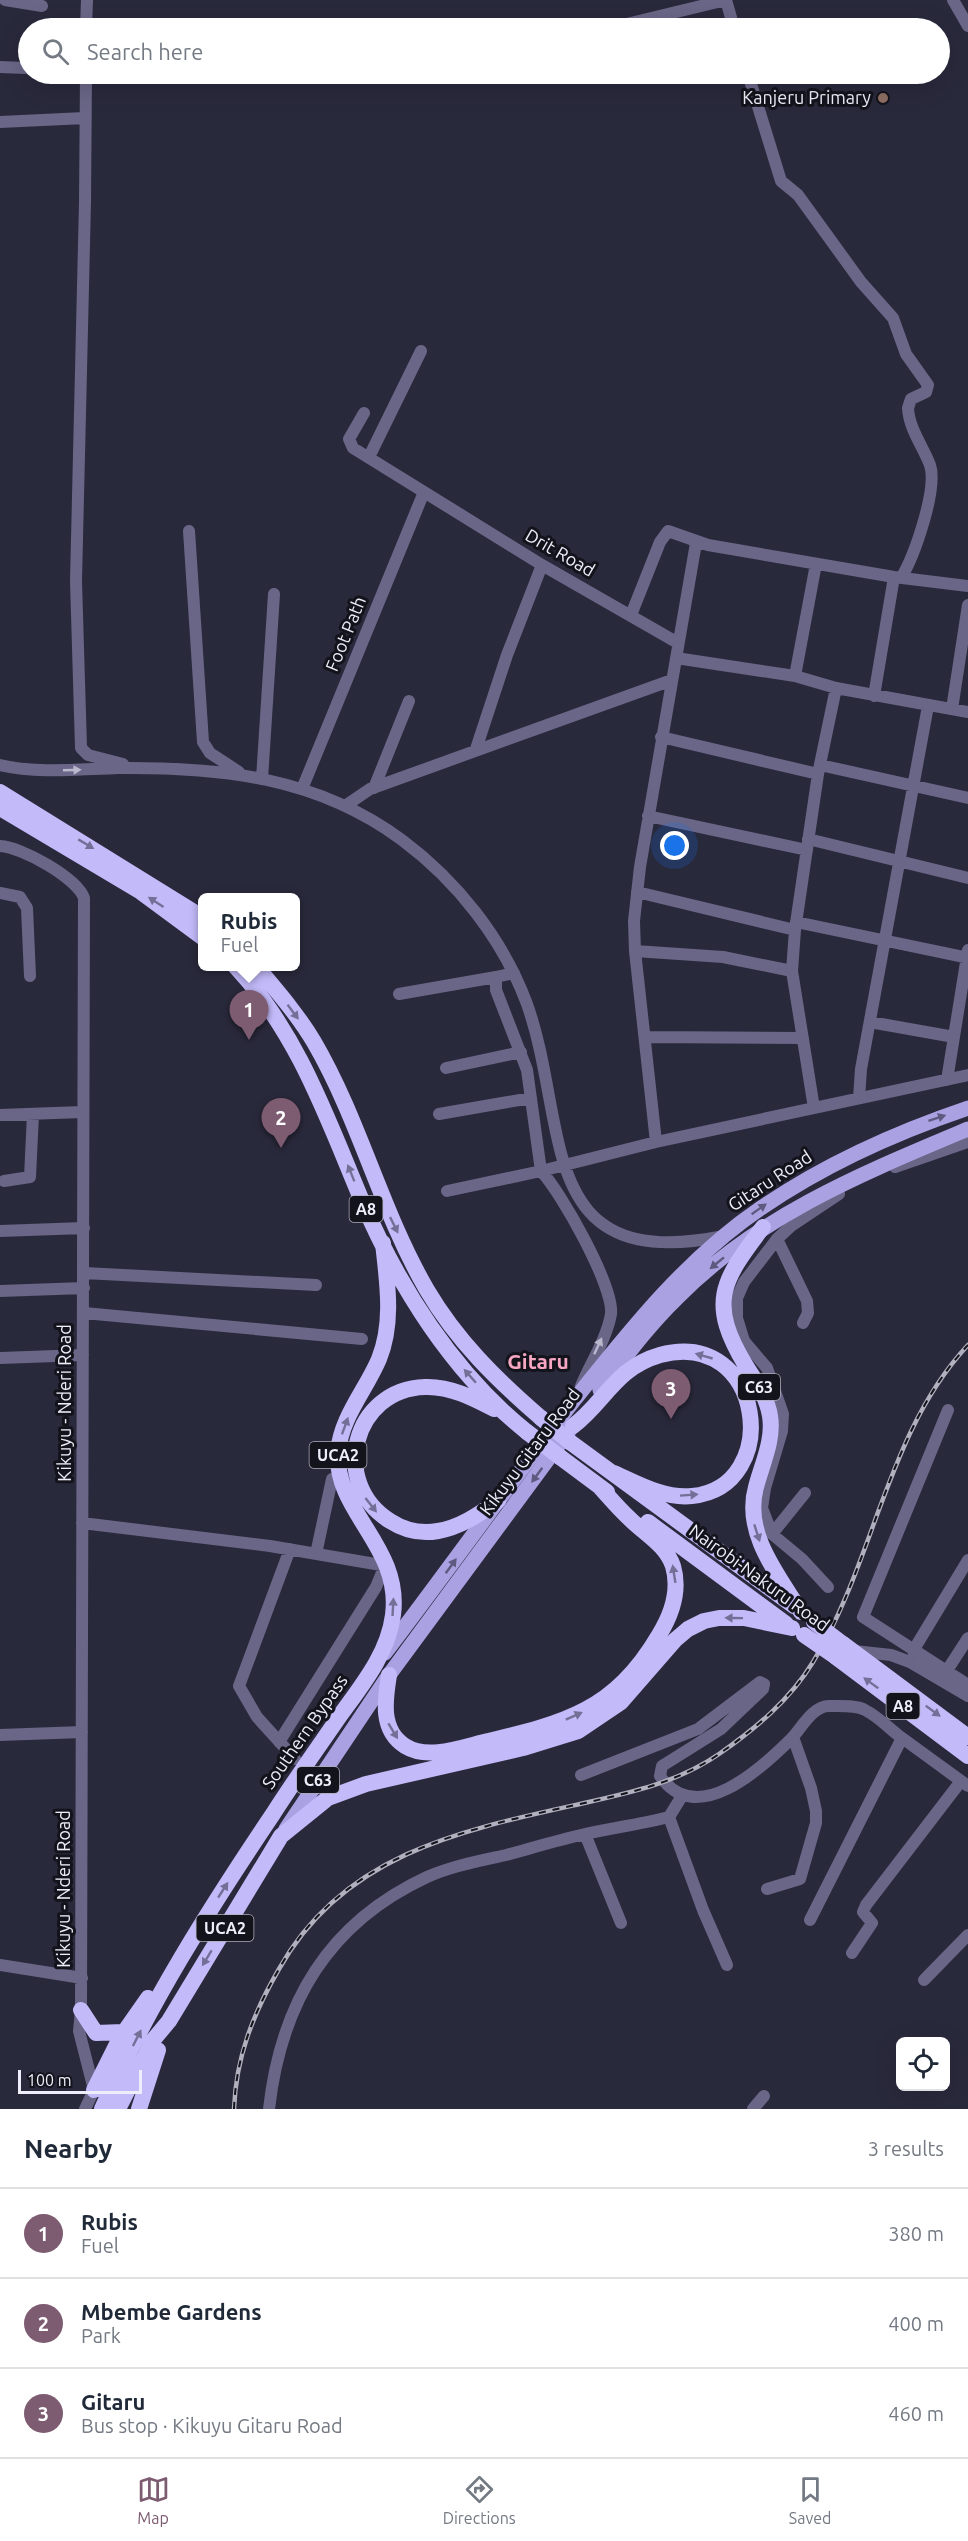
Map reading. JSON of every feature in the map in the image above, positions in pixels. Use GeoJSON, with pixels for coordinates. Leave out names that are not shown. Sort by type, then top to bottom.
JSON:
{"type":"FeatureCollection","features":[{"type":"Feature","properties":{"kind":"highway"},"geometry":{"type":"LineString","coordinates":[[0,792],[198,915]]}},
{"type":"Feature","properties":{"kind":"highway"},"geometry":{"type":"LineString","coordinates":[[0,808],[141,892],[198,934]]}},
{"type":"Feature","properties":{"kind":"highway","name":"A8"},"geometry":{"type":"LineString","coordinates":[[239,971],[281,1026],[314,1082],[363,1203],[383,1243],[435,1333],[457,1362],[506,1414]]}},
{"type":"Feature","properties":{"kind":"highway","name":"Nairobi-Nakuru Road"},"geometry":{"type":"LineString","coordinates":[[260,971],[314,1043],[346,1112],[386,1210],[436,1305],[484,1366],[541,1418],[572,1434],[614,1473],[803,1624]]}},
{"type":"Feature","properties":{"kind":"highway","name":"C63"},"geometry":{"type":"LineString","coordinates":[[764,1227],[731,1273],[724,1295],[724,1319],[729,1337],[764,1396],[770,1415],[769,1443],[755,1490],[754,1524],[758,1539],[803,1624]]}},
{"type":"Feature","properties":{"kind":"highway","name":"UCA2"},"geometry":{"type":"LineString","coordinates":[[383,1243],[388,1292],[384,1341],[372,1374],[344,1425],[338,1456],[341,1480],[348,1498],[378,1544],[391,1576],[393,1617],[383,1669]]}},
{"type":"Feature","properties":{"kind":"highway"},"geometry":{"type":"LineString","coordinates":[[572,1434],[612,1382],[659,1355],[678,1352],[704,1355],[723,1363],[740,1383],[750,1407],[752,1435],[743,1458],[728,1479],[706,1492],[692,1496],[655,1491],[614,1473]]}},
{"type":"Feature","properties":{"kind":"highway"},"geometry":{"type":"LineString","coordinates":[[498,1501],[452,1528],[428,1532],[406,1529],[396,1525],[370,1507],[357,1478],[355,1453],[360,1431],[372,1413],[387,1399],[413,1388],[438,1388],[452,1391],[506,1414]]}},
{"type":"Feature","properties":{"kind":"highway","name":"Nairobi-Nakuru Road"},"geometry":{"type":"LineString","coordinates":[[506,1414],[599,1486],[968,1737]]}},
{"type":"Feature","properties":{"kind":"highway"},"geometry":{"type":"LineString","coordinates":[[383,1669],[385,1712],[390,1730],[404,1745],[434,1752],[453,1750],[557,1723],[587,1710],[622,1685],[643,1660],[662,1630],[673,1606],[675,1578],[666,1552],[599,1486]]}},
{"type":"Feature","properties":{"kind":"highway"},"geometry":{"type":"LineString","coordinates":[[281,1836],[328,1798],[347,1790],[447,1763],[523,1748],[578,1731],[621,1702],[675,1640],[688,1629],[704,1622],[719,1618],[744,1618],[803,1624]]}},
{"type":"Feature","properties":{"kind":"highway","name":"Nairobi-Nakuru Road"},"geometry":{"type":"LineString","coordinates":[[844,1651],[968,1756]]}},
{"type":"Feature","properties":{"kind":"highway","name":"Southern Bypass"},"geometry":{"type":"LineString","coordinates":[[102,2109],[180,1956],[274,1812],[383,1669]]}},
{"type":"Feature","properties":{"kind":"highway","name":"Southern Bypass"},"geometry":{"type":"LineString","coordinates":[[118,2109],[154,2039],[169,2021],[281,1836]]}},
{"type":"Feature","properties":{"kind":"highway"},"geometry":{"type":"LineString","coordinates":[[94,2090],[123,2032],[180,1956]]}},
{"type":"Feature","properties":{"kind":"highway"},"geometry":{"type":"LineString","coordinates":[[81,2010],[96,2032],[123,2032]]}},
{"type":"Feature","properties":{"kind":"highway"},"geometry":{"type":"LineString","coordinates":[[139,2109],[169,2021]]}},
{"type":"Feature","properties":{"kind":"main road","name":"Gitaru Road"},"geometry":{"type":"LineString","coordinates":[[575,1400],[625,1335],[678,1277],[759,1209],[821,1170],[890,1135],[968,1108]]}},
{"type":"Feature","properties":{"kind":"main road","name":"Gitaru Road"},"geometry":{"type":"LineString","coordinates":[[764,1227],[874,1168],[968,1129]]}},
{"type":"Feature","properties":{"kind":"main road","name":"Kikuyu Gitaru Road"},"geometry":{"type":"LineString","coordinates":[[355,1724],[383,1669],[572,1434],[675,1300],[725,1256],[764,1227]]}},
{"type":"Feature","properties":{"kind":"main road","name":"Southern Bypass"},"geometry":{"type":"LineString","coordinates":[[383,1669],[498,1501],[575,1400]]}},
{"type":"Feature","properties":{"kind":"main road","name":"Southern Bypass"},"geometry":{"type":"LineString","coordinates":[[281,1836],[355,1724]]}},
{"type":"Feature","properties":{"kind":"street"},"geometry":{"type":"LineString","coordinates":[[5,0],[42,6]]}},
{"type":"Feature","properties":{"kind":"street"},"geometry":{"type":"LineString","coordinates":[[86,18],[87,0]]}},
{"type":"Feature","properties":{"kind":"street"},"geometry":{"type":"LineString","coordinates":[[651,18],[726,0],[731,18]]}},
{"type":"Feature","properties":{"kind":"street"},"geometry":{"type":"LineString","coordinates":[[953,0],[968,26]]}},
{"type":"Feature","properties":{"kind":"street"},"geometry":{"type":"LineString","coordinates":[[0,67],[18,68]]}},
{"type":"Feature","properties":{"kind":"street"},"geometry":{"type":"LineString","coordinates":[[86,84],[76,582],[81,748],[88,755],[139,768]]}},
{"type":"Feature","properties":{"kind":"street"},"geometry":{"type":"LineString","coordinates":[[751,84],[781,181],[798,195],[861,282],[893,318],[906,354],[928,385],[926,392],[911,399],[908,408],[931,474],[927,506],[918,541],[898,577],[874,696]]}},
{"type":"Feature","properties":{"kind":"street"},"geometry":{"type":"LineString","coordinates":[[0,122],[85,118]]}},
{"type":"Feature","properties":{"kind":"street"},"geometry":{"type":"LineString","coordinates":[[369,457],[421,351]]}},
{"type":"Feature","properties":{"kind":"street","name":"Drit Road"},"geometry":{"type":"LineString","coordinates":[[364,413],[349,439],[353,448],[542,565],[678,644]]}},
{"type":"Feature","properties":{"kind":"street","name":"Foot Path"},"geometry":{"type":"LineString","coordinates":[[302,789],[424,492]]}},
{"type":"Feature","properties":{"kind":"street"},"geometry":{"type":"LineString","coordinates":[[189,531],[203,742],[210,753],[242,774]]}},
{"type":"Feature","properties":{"kind":"street"},"geometry":{"type":"LineString","coordinates":[[631,615],[664,533],[668,531],[696,543],[898,577],[968,586]]}},
{"type":"Feature","properties":{"kind":"street"},"geometry":{"type":"LineString","coordinates":[[656,1142],[635,951],[637,892],[661,737],[696,543]]}},
{"type":"Feature","properties":{"kind":"street"},"geometry":{"type":"LineString","coordinates":[[795,676],[816,564]]}},
{"type":"Feature","properties":{"kind":"street"},"geometry":{"type":"LineString","coordinates":[[476,749],[507,655],[542,565]]}},
{"type":"Feature","properties":{"kind":"street"},"geometry":{"type":"LineString","coordinates":[[262,778],[274,594]]}},
{"type":"Feature","properties":{"kind":"street"},"geometry":{"type":"LineString","coordinates":[[951,709],[968,605]]}},
{"type":"Feature","properties":{"kind":"street"},"geometry":{"type":"LineString","coordinates":[[676,658],[795,676],[874,696],[968,712]]}},
{"type":"Feature","properties":{"kind":"street"},"geometry":{"type":"LineString","coordinates":[[345,806],[374,788],[476,749],[672,680]]}},
{"type":"Feature","properties":{"kind":"street"},"geometry":{"type":"LineString","coordinates":[[814,1108],[792,971],[807,845],[819,769],[836,688]]}},
{"type":"Feature","properties":{"kind":"street"},"geometry":{"type":"LineString","coordinates":[[374,788],[409,701]]}},
{"type":"Feature","properties":{"kind":"street"},"geometry":{"type":"LineString","coordinates":[[859,1098],[861,1069],[928,706]]}},
{"type":"Feature","properties":{"kind":"street"},"geometry":{"type":"LineString","coordinates":[[661,737],[968,798]]}},
{"type":"Feature","properties":{"kind":"street"},"geometry":{"type":"LineString","coordinates":[[0,765],[62,771],[194,768],[242,774],[302,789],[345,806],[401,839],[435,867],[463,897],[489,932],[513,973],[527,1005],[539,1045],[552,1124],[569,1182],[581,1202],[598,1220],[615,1232],[648,1242],[687,1243],[725,1236]]}},
{"type":"Feature","properties":{"kind":"street"},"geometry":{"type":"LineString","coordinates":[[648,816],[901,861],[968,879]]}},
{"type":"Feature","properties":{"kind":"street","name":"Kikuyu - Nderi Road"},"geometry":{"type":"LineString","coordinates":[[0,846],[15,849],[53,869],[79,888],[84,898],[86,1000],[82,1112],[84,1228],[82,1978],[79,2031],[94,2090]]}},
{"type":"Feature","properties":{"kind":"street"},"geometry":{"type":"LineString","coordinates":[[637,892],[796,926],[967,955],[947,1080]]}},
{"type":"Feature","properties":{"kind":"street"},"geometry":{"type":"LineString","coordinates":[[0,893],[20,897],[27,908],[30,976]]}},
{"type":"Feature","properties":{"kind":"street"},"geometry":{"type":"LineString","coordinates":[[635,951],[723,957],[792,971]]}},
{"type":"Feature","properties":{"kind":"street"},"geometry":{"type":"LineString","coordinates":[[399,994],[513,973]]}},
{"type":"Feature","properties":{"kind":"street"},"geometry":{"type":"LineString","coordinates":[[496,977],[496,990],[529,1079],[541,1171],[553,1183],[594,1260],[610,1298],[611,1314],[575,1400]]}},
{"type":"Feature","properties":{"kind":"street"},"geometry":{"type":"LineString","coordinates":[[870,1022],[954,1036]]}},
{"type":"Feature","properties":{"kind":"street"},"geometry":{"type":"LineString","coordinates":[[646,1037],[802,1038]]}},
{"type":"Feature","properties":{"kind":"street"},"geometry":{"type":"LineString","coordinates":[[446,1068],[521,1053]]}},
{"type":"Feature","properties":{"kind":"street"},"geometry":{"type":"LineString","coordinates":[[447,1191],[541,1171],[656,1142],[968,1075]]}},
{"type":"Feature","properties":{"kind":"street"},"geometry":{"type":"LineString","coordinates":[[439,1114],[531,1098]]}},
{"type":"Feature","properties":{"kind":"street"},"geometry":{"type":"LineString","coordinates":[[0,1115],[82,1112]]}},
{"type":"Feature","properties":{"kind":"street"},"geometry":{"type":"LineString","coordinates":[[4,1181],[30,1178],[33,1114]]}},
{"type":"Feature","properties":{"kind":"street"},"geometry":{"type":"LineString","coordinates":[[828,1587],[802,1559],[772,1534],[762,1508],[765,1488],[782,1431],[783,1414],[767,1368],[744,1341],[737,1318],[737,1298],[744,1281],[777,1239],[830,1198],[867,1178],[968,1142]]}},
{"type":"Feature","properties":{"kind":"street"},"geometry":{"type":"LineString","coordinates":[[0,1231],[84,1228]]}},
{"type":"Feature","properties":{"kind":"street"},"geometry":{"type":"LineString","coordinates":[[777,1239],[807,1301],[808,1312],[803,1323]]}},
{"type":"Feature","properties":{"kind":"street"},"geometry":{"type":"LineString","coordinates":[[84,1273],[316,1285]]}},
{"type":"Feature","properties":{"kind":"street"},"geometry":{"type":"LineString","coordinates":[[0,1291],[84,1288]]}},
{"type":"Feature","properties":{"kind":"street"},"geometry":{"type":"LineString","coordinates":[[84,1314],[362,1339]]}},
{"type":"Feature","properties":{"kind":"street"},"geometry":{"type":"LineString","coordinates":[[0,1358],[83,1355]]}},
{"type":"Feature","properties":{"kind":"street"},"geometry":{"type":"LineString","coordinates":[[948,1410],[863,1617],[968,1685]]}},
{"type":"Feature","properties":{"kind":"street"},"geometry":{"type":"LineString","coordinates":[[316,1554],[332,1479]]}},
{"type":"Feature","properties":{"kind":"street"},"geometry":{"type":"LineString","coordinates":[[772,1534],[805,1493]]}},
{"type":"Feature","properties":{"kind":"street"},"geometry":{"type":"LineString","coordinates":[[82,1523],[290,1549],[381,1565],[383,1570],[376,1587],[279,1742]]}},
{"type":"Feature","properties":{"kind":"street"},"geometry":{"type":"LineString","coordinates":[[290,1549],[239,1686],[257,1717],[295,1759]]}},
{"type":"Feature","properties":{"kind":"street"},"geometry":{"type":"LineString","coordinates":[[913,1651],[968,1560]]}},
{"type":"Feature","properties":{"kind":"street"},"geometry":{"type":"LineString","coordinates":[[946,1672],[968,1638]]}},
{"type":"Feature","properties":{"kind":"street"},"geometry":{"type":"LineString","coordinates":[[844,1651],[891,1655],[927,1670],[968,1696]]}},
{"type":"Feature","properties":{"kind":"street"},"geometry":{"type":"LineString","coordinates":[[581,1775],[698,1729],[758,1683],[762,1683],[763,1689],[721,1729],[662,1766],[660,1776],[673,1791],[682,1796],[698,1798],[730,1787],[753,1772],[793,1737],[810,1715],[825,1706],[865,1710],[964,1784],[866,1905],[863,1912],[872,1923],[852,1953]]}},
{"type":"Feature","properties":{"kind":"street"},"geometry":{"type":"LineString","coordinates":[[0,1736],[82,1732]]}},
{"type":"Feature","properties":{"kind":"street"},"geometry":{"type":"LineString","coordinates":[[767,1889],[800,1879],[816,1823],[811,1788],[793,1737]]}},
{"type":"Feature","properties":{"kind":"street"},"geometry":{"type":"LineString","coordinates":[[810,1920],[902,1738]]}},
{"type":"Feature","properties":{"kind":"street"},"geometry":{"type":"LineString","coordinates":[[269,2109],[277,2058],[303,1989],[333,1946],[362,1917],[417,1883],[441,1872],[585,1834],[669,1817],[682,1796]]}},
{"type":"Feature","properties":{"kind":"street"},"geometry":{"type":"LineString","coordinates":[[669,1817],[703,1910],[727,1965]]}},
{"type":"Feature","properties":{"kind":"street"},"geometry":{"type":"LineString","coordinates":[[585,1834],[621,1923]]}},
{"type":"Feature","properties":{"kind":"street"},"geometry":{"type":"LineString","coordinates":[[924,1980],[968,1935]]}},
{"type":"Feature","properties":{"kind":"street"},"geometry":{"type":"LineString","coordinates":[[0,1965],[82,1978]]}},
{"type":"Feature","properties":{"kind":"street"},"geometry":{"type":"LineString","coordinates":[[85,2109],[94,2090]]}},
{"type":"Feature","properties":{"kind":"street"},"geometry":{"type":"LineString","coordinates":[[753,2109],[764,2096]]}},
{"type":"Feature","properties":{"kind":"railway"},"geometry":{"type":"LineString","coordinates":[[234,2109],[242,2054],[261,2003],[279,1969],[305,1930],[336,1898],[371,1873],[409,1853],[450,1837],[634,1791],[669,1780],[719,1754],[783,1701],[804,1676],[834,1623],[852,1582],[899,1457],[918,1417],[940,1380],[968,1345]]}},
{"type":"Feature","properties":{"kind":"place","name":"Kanjeru Primary"},"geometry":{"type":"Point","coordinates":[883,98]}},
{"type":"Feature","properties":{"kind":"place","name":"Rubis"},"geometry":{"type":"Point","coordinates":[249,1040]}},
{"type":"Feature","properties":{"kind":"place","name":"Mbembe Gardens"},"geometry":{"type":"Point","coordinates":[281,1148]}},
{"type":"Feature","properties":{"kind":"place","name":"Gitaru"},"geometry":{"type":"Point","coordinates":[671,1419]}},
{"type":"Feature","properties":{"kind":"district","name":"Gitaru"},"geometry":{"type":"Point","coordinates":[538,1362]}}]}
